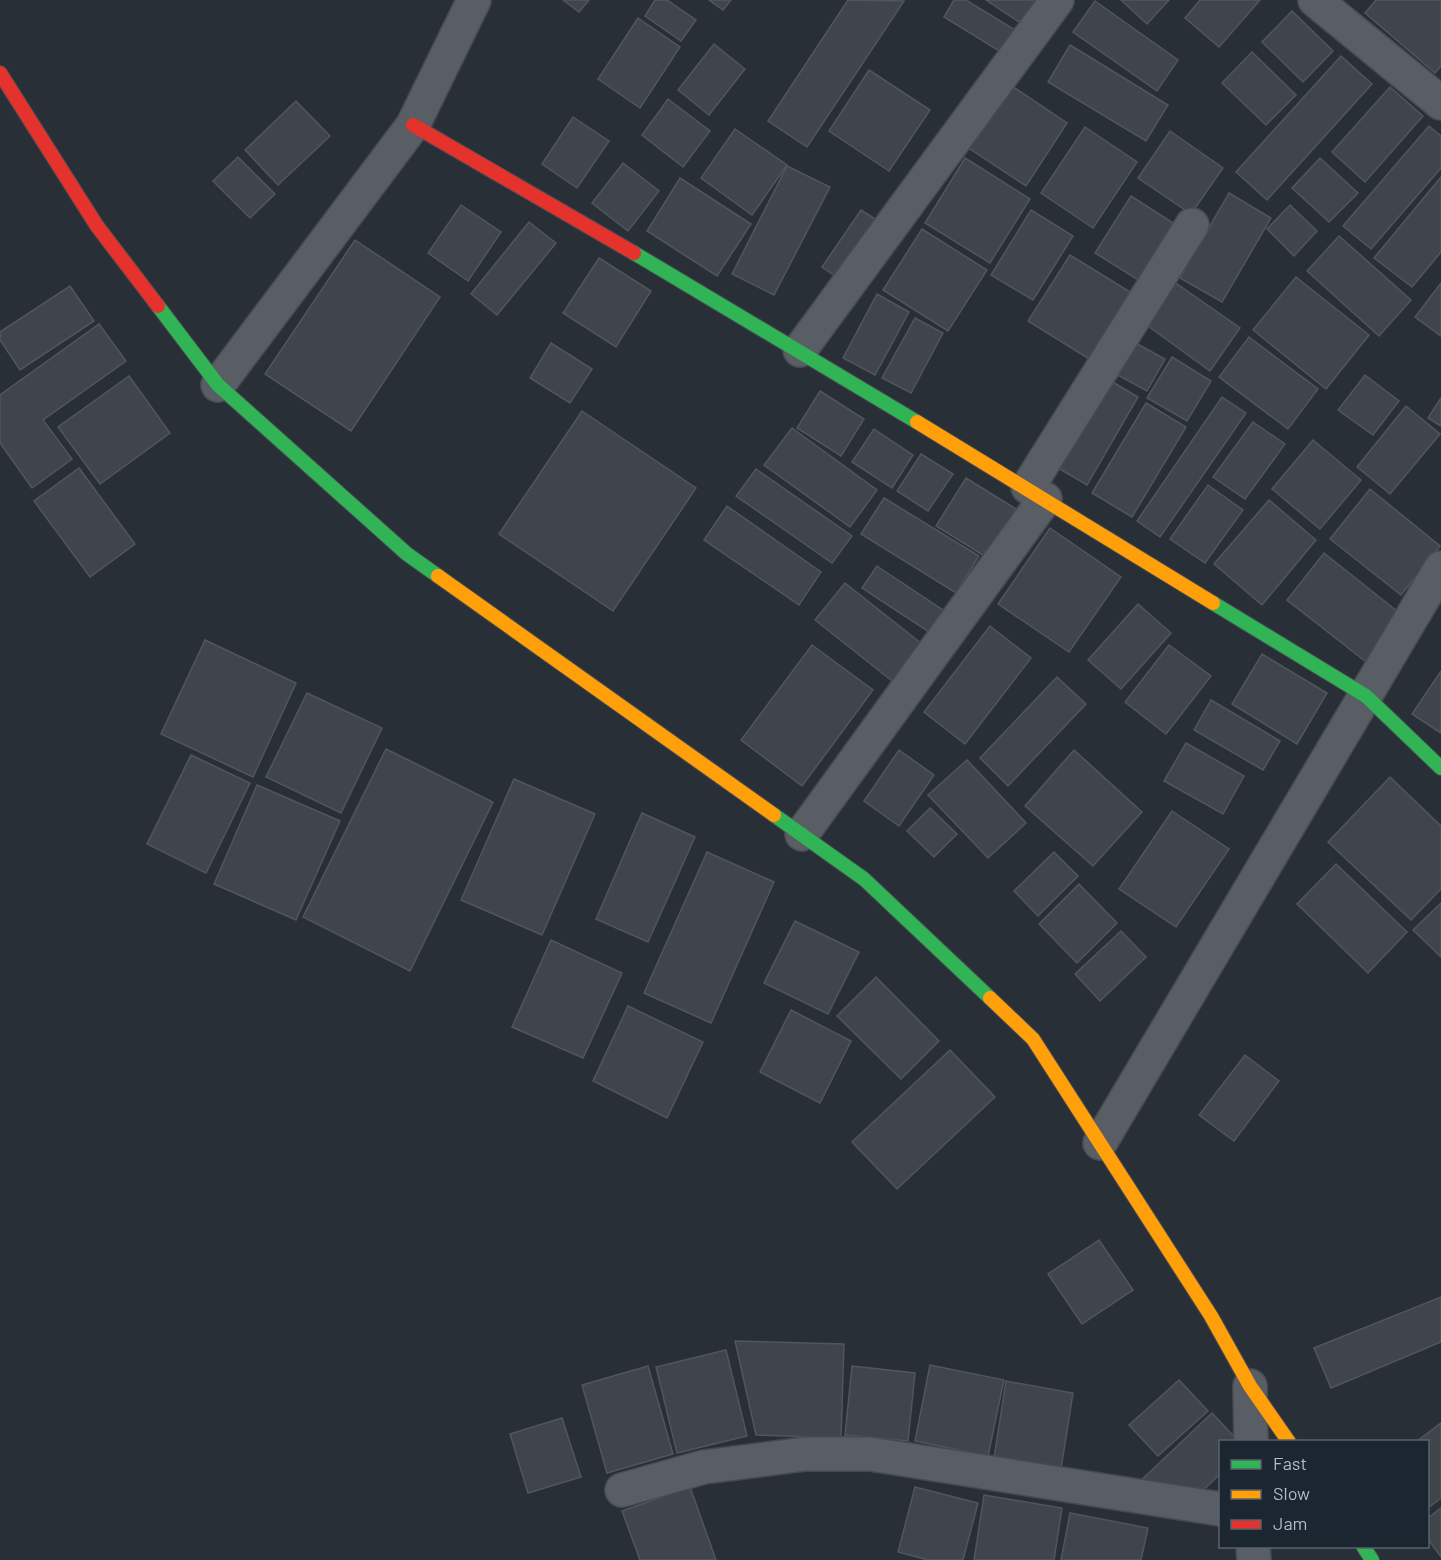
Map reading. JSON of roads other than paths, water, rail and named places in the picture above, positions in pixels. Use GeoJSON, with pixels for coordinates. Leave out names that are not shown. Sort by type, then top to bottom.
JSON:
{"type":"FeatureCollection","features":[{"type":"Feature","properties":{"kind":"street"},"geometry":{"type":"LineString","coordinates":[[218,385],[413,125],[474,0]]}},
{"type":"Feature","properties":{"kind":"street"},"geometry":{"type":"LineString","coordinates":[[800,350],[1057,0]]}},
{"type":"Feature","properties":{"kind":"street"},"geometry":{"type":"LineString","coordinates":[[1315,0],[1441,103]]}},
{"type":"Feature","properties":{"kind":"street"},"geometry":{"type":"LineString","coordinates":[[0,73],[97,226],[218,385],[407,554],[864,879],[1033,1039],[1211,1316],[1250,1386],[1288,1440]]}},
{"type":"Feature","properties":{"kind":"street"},"geometry":{"type":"LineString","coordinates":[[413,125],[800,350],[1366,696],[1441,768]]}},
{"type":"Feature","properties":{"kind":"street"},"geometry":{"type":"LineString","coordinates":[[802,834],[1037,493],[1192,225]]}},
{"type":"Feature","properties":{"kind":"street"},"geometry":{"type":"LineString","coordinates":[[1100,1143],[1441,568]]}},
{"type":"Feature","properties":{"kind":"street"},"geometry":{"type":"LineString","coordinates":[[1250,1386],[1251,1440]]}},
{"type":"Feature","properties":{"kind":"street"},"geometry":{"type":"LineString","coordinates":[[622,1490],[704,1467],[804,1454],[870,1454],[1219,1509]]}}]}
